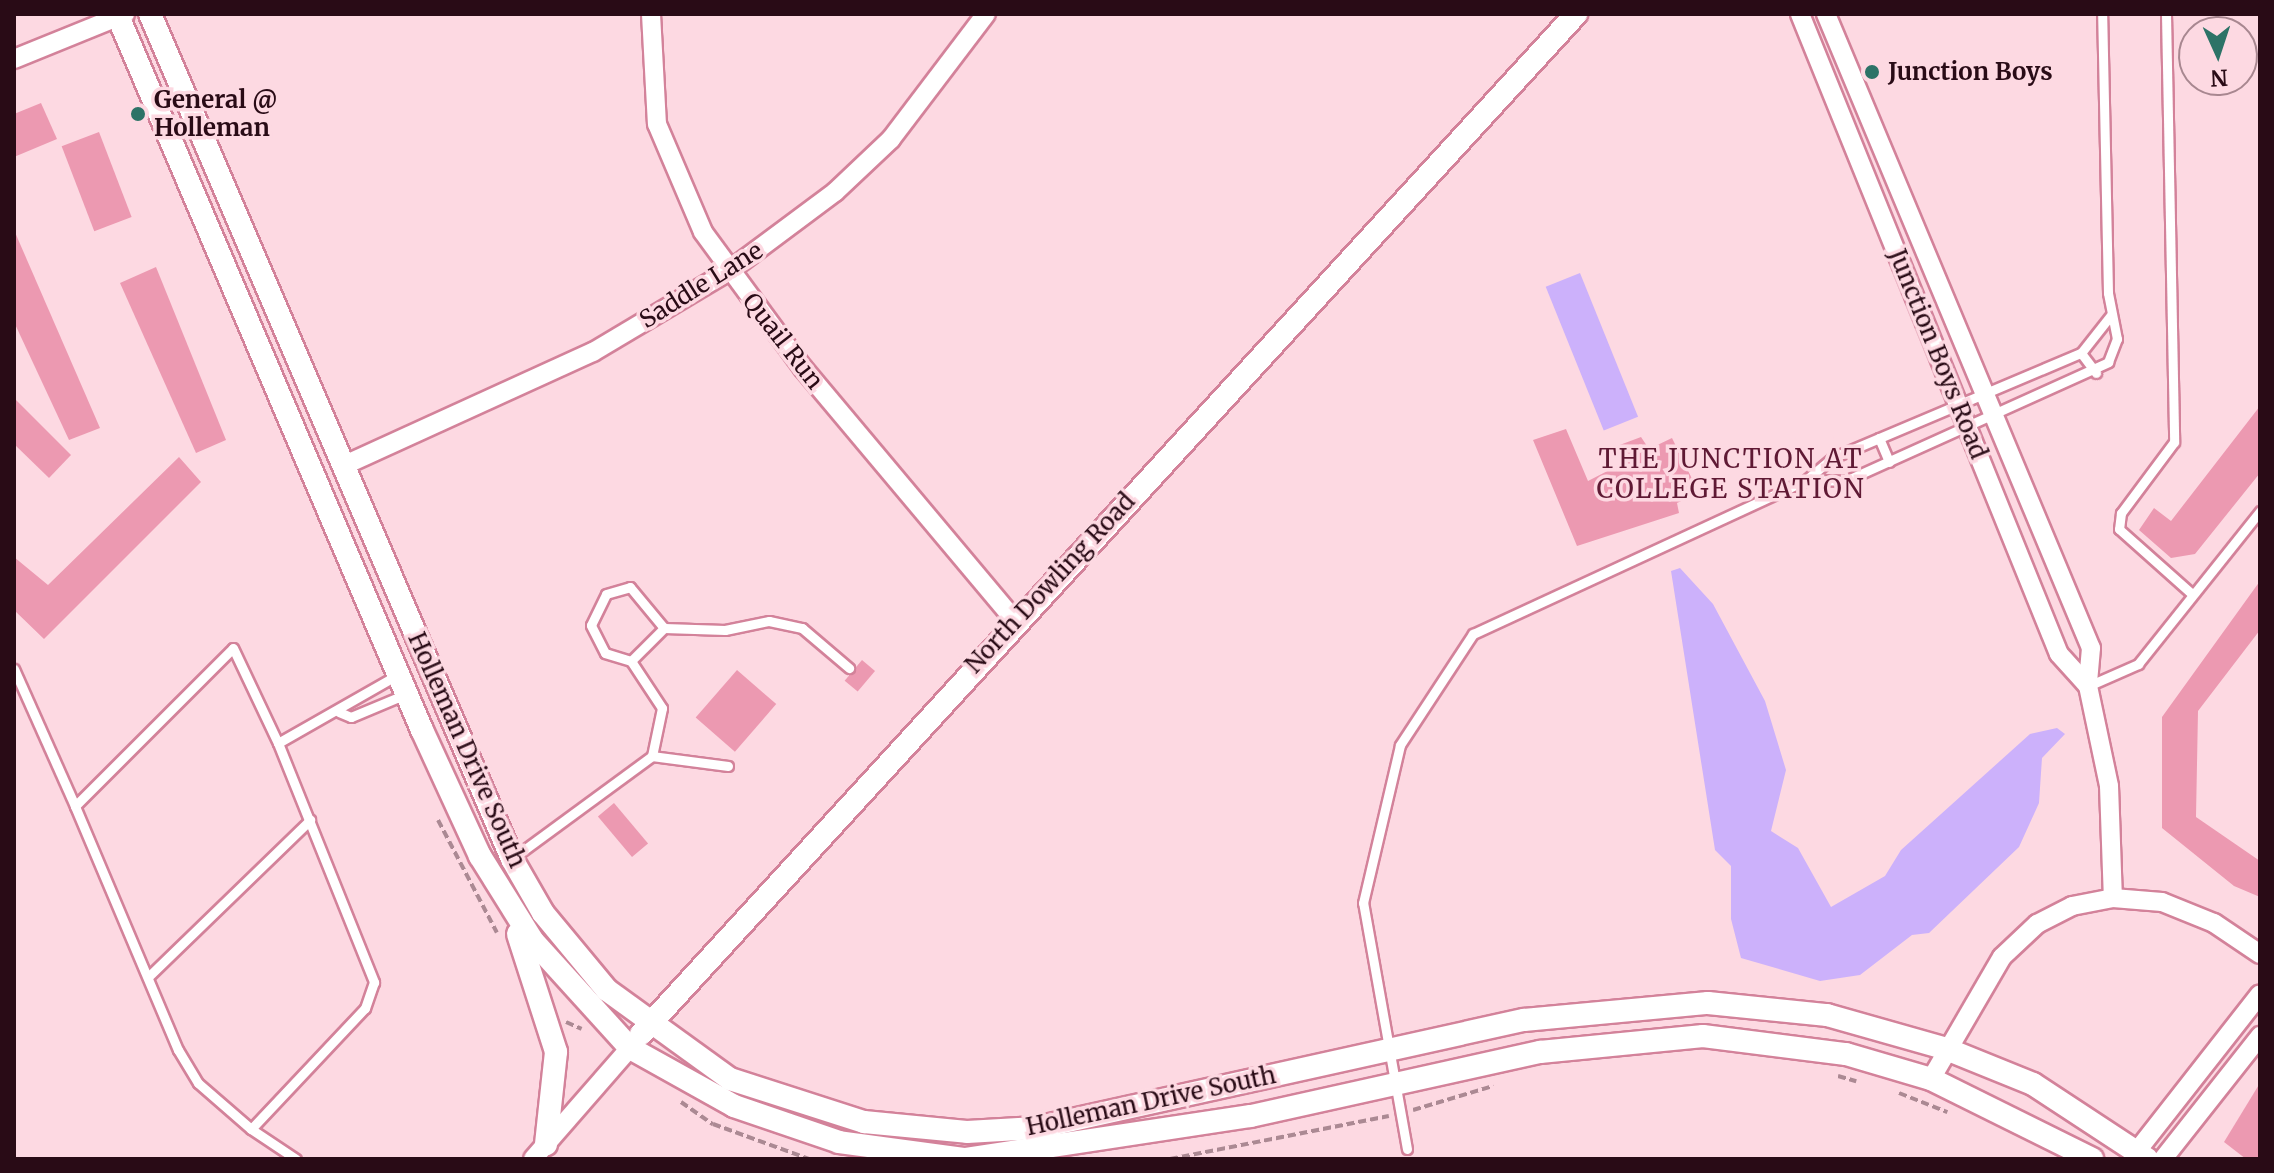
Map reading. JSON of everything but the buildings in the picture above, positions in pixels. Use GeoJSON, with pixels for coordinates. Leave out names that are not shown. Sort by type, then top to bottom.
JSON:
{"type":"FeatureCollection","features":[{"type":"Feature","properties":{"kind":"street","name":"Holleman Drive South"},"geometry":{"type":"LineString","coordinates":[[150,14],[347,464],[512,859],[575,956],[649,1026],[730,1079],[778,1098],[864,1122],[967,1132],[1036,1128],[1386,1053],[1524,1020],[1708,1003],[1827,1015],[1944,1048],[2033,1084],[2142,1155]]}},
{"type":"Feature","properties":{"kind":"street","name":"Quail Run"},"geometry":{"type":"LineString","coordinates":[[651,14],[653,91],[667,157],[729,271],[1015,621]]}},
{"type":"Feature","properties":{"kind":"street","name":"Saddle Lane"},"geometry":{"type":"LineString","coordinates":[[347,464],[593,352],[729,271],[835,192],[891,139],[986,14]]}},
{"type":"Feature","properties":{"kind":"street","name":"North Dowling Road"},"geometry":{"type":"LineString","coordinates":[[539,1152],[1015,621],[1576,14]]}},
{"type":"Feature","properties":{"kind":"street","name":"Junction Boys Road"},"geometry":{"type":"LineString","coordinates":[[1800,14],[2059,654],[2088,686]]}},
{"type":"Feature","properties":{"kind":"street","name":"Junction Boys Road"},"geometry":{"type":"LineString","coordinates":[[1826,14],[2091,648],[2088,686],[2109,786],[2113,898]]}},
{"type":"Feature","properties":{"kind":"street","name":"Holleman Drive South"},"geometry":{"type":"LineString","coordinates":[[120,15],[403,684],[504,899],[574,993],[630,1048],[790,1130],[965,1159],[1127,1138],[1611,1040],[1703,1036],[1846,1054],[1931,1079],[2092,1159]]}},
{"type":"Feature","properties":{"kind":"street"},"geometry":{"type":"LineString","coordinates":[[14,59],[120,15]]}},
{"type":"Feature","properties":{"kind":"street"},"geometry":{"type":"LineString","coordinates":[[1931,1079],[1944,1048],[2002,957],[2037,924],[2113,898],[2162,902],[2214,923],[2260,954]]}},
{"type":"Feature","properties":{"kind":"street"},"geometry":{"type":"LineString","coordinates":[[504,899],[550,1013],[556,1052],[539,1152]]}},
{"type":"Feature","properties":{"kind":"street"},"geometry":{"type":"LineString","coordinates":[[2142,1155],[2260,994]]}},
{"type":"Feature","properties":{"kind":"street"},"geometry":{"type":"LineString","coordinates":[[2163,1159],[2260,1036]]}},
{"type":"Feature","properties":{"kind":"lane"},"geometry":{"type":"LineString","coordinates":[[1806,480],[1845,481],[2096,373],[2117,339],[2111,315],[2102,14]]}},
{"type":"Feature","properties":{"kind":"lane"},"geometry":{"type":"LineString","coordinates":[[2166,14],[2174,442],[2121,513],[2119,529],[2192,594]]}},
{"type":"Feature","properties":{"kind":"lane"},"geometry":{"type":"LineString","coordinates":[[1407,1149],[1386,1053],[1363,903],[1400,745],[1473,634],[1806,480],[1832,458],[2081,353],[2111,315]]}},
{"type":"Feature","properties":{"kind":"lane"},"geometry":{"type":"LineString","coordinates":[[2081,353],[2096,373]]}},
{"type":"Feature","properties":{"kind":"lane"},"geometry":{"type":"LineString","coordinates":[[1879,438],[1889,462]]}},
{"type":"Feature","properties":{"kind":"lane"},"geometry":{"type":"LineString","coordinates":[[2088,686],[2138,664],[2260,511]]}},
{"type":"Feature","properties":{"kind":"lane"},"geometry":{"type":"LineString","coordinates":[[512,859],[652,756],[662,708],[631,661],[605,653],[591,625],[606,594],[630,587],[664,628]]}},
{"type":"Feature","properties":{"kind":"lane"},"geometry":{"type":"LineString","coordinates":[[631,661],[664,628],[725,630],[769,621],[802,628],[849,668]]}},
{"type":"Feature","properties":{"kind":"lane"},"geometry":{"type":"LineString","coordinates":[[75,806],[233,648],[278,743],[359,939],[371,997],[251,1129]]}},
{"type":"Feature","properties":{"kind":"lane"},"geometry":{"type":"LineString","coordinates":[[14,669],[148,977],[198,1083],[251,1129],[296,1159]]}},
{"type":"Feature","properties":{"kind":"lane"},"geometry":{"type":"LineString","coordinates":[[278,743],[339,712],[344,700],[403,684]]}},
{"type":"Feature","properties":{"kind":"lane"},"geometry":{"type":"LineString","coordinates":[[339,712],[351,717],[403,684]]}},
{"type":"Feature","properties":{"kind":"lane"},"geometry":{"type":"LineString","coordinates":[[652,756],[728,766]]}},
{"type":"Feature","properties":{"kind":"lane"},"geometry":{"type":"LineString","coordinates":[[148,977],[310,820]]}},
{"type":"Feature","properties":{"kind":"path"},"geometry":{"type":"LineString","coordinates":[[1828,1073],[1872,1085]]}},
{"type":"Feature","properties":{"kind":"path"},"geometry":{"type":"LineString","coordinates":[[1170,1159],[1399,1114],[1509,1081]]}},
{"type":"Feature","properties":{"kind":"path"},"geometry":{"type":"LineString","coordinates":[[1887,1089],[1962,1118]]}},
{"type":"Feature","properties":{"kind":"shaded area"},"geometry":{"type":"Polygon","coordinates":[[[1580,273],[1638,417],[1604,431],[1546,287],[1580,273]]]}},
{"type":"Feature","properties":{"kind":"shaded area"},"geometry":{"type":"Polygon","coordinates":[[[1680,568],[1713,604],[1765,701],[1786,770],[1771,831],[1798,848],[1831,907],[1885,876],[1901,850],[2030,734],[2057,728],[2065,734],[2042,758],[2039,803],[2019,847],[1929,933],[1912,935],[1860,975],[1820,981],[1741,958],[1731,919],[1731,866],[1715,850],[1671,571],[1680,568]]]}},
{"type":"Feature","properties":{"kind":"place","name":"Junction Boys"},"geometry":{"type":"Point","coordinates":[1872,72]}},
{"type":"Feature","properties":{"kind":"place","name":"General @ Holleman"},"geometry":{"type":"Point","coordinates":[138,114]}},
{"type":"Feature","properties":{"kind":"district","name":"THE JUNCTION AT COLLEGE STATION"},"geometry":{"type":"Point","coordinates":[1731,474]}}]}
